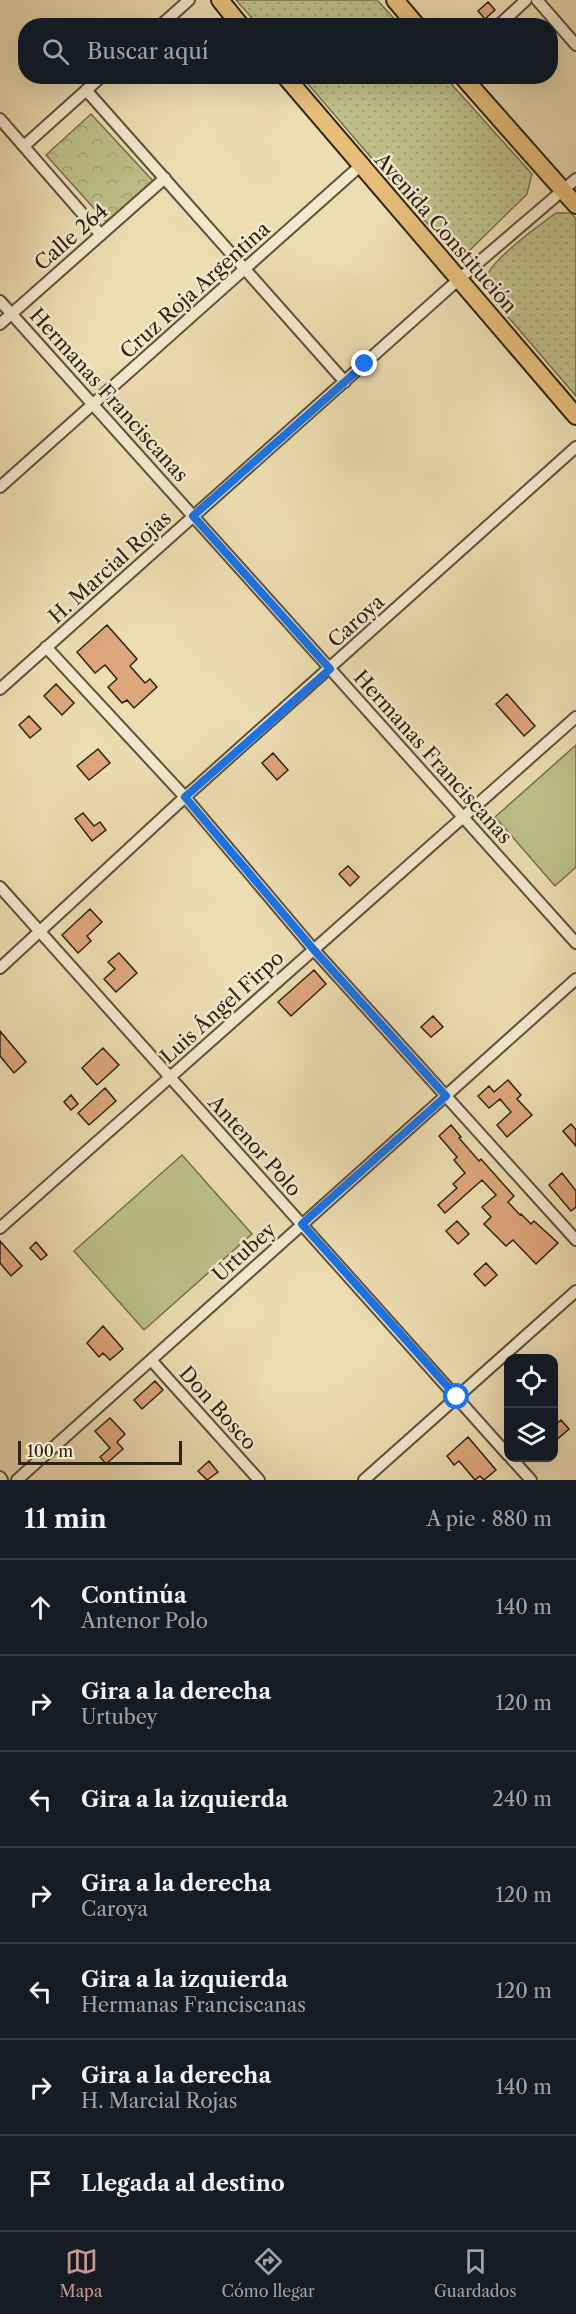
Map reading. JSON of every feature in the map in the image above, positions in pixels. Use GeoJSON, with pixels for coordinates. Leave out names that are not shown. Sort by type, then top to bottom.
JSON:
{"type":"FeatureCollection","features":[{"type":"Feature","properties":{"kind":"main road"},"geometry":{"type":"LineString","coordinates":[[220,0],[235,18]]}},
{"type":"Feature","properties":{"kind":"main road"},"geometry":{"type":"LineString","coordinates":[[395,0],[410,18]]}},
{"type":"Feature","properties":{"kind":"main road","name":"Avenida Constitución"},"geometry":{"type":"LineString","coordinates":[[292,84],[576,416]]}},
{"type":"Feature","properties":{"kind":"main road"},"geometry":{"type":"LineString","coordinates":[[469,84],[576,205]]}},
{"type":"Feature","properties":{"kind":"street"},"geometry":{"type":"LineString","coordinates":[[169,18],[189,0]]}},
{"type":"Feature","properties":{"kind":"street"},"geometry":{"type":"LineString","coordinates":[[507,18],[526,0]]}},
{"type":"Feature","properties":{"kind":"street"},"geometry":{"type":"LineString","coordinates":[[537,0],[553,18]]}},
{"type":"Feature","properties":{"kind":"street"},"geometry":{"type":"LineString","coordinates":[[558,24],[576,45]]}},
{"type":"Feature","properties":{"kind":"street"},"geometry":{"type":"LineString","coordinates":[[24,146],[93,84]]}},
{"type":"Feature","properties":{"kind":"street"},"geometry":{"type":"LineString","coordinates":[[87,90],[345,382]]}},
{"type":"Feature","properties":{"kind":"street"},"geometry":{"type":"LineString","coordinates":[[0,119],[101,235]]}},
{"type":"Feature","properties":{"kind":"street","name":"Cruz Roja Argentina"},"geometry":{"type":"LineString","coordinates":[[0,487],[360,166]]}},
{"type":"Feature","properties":{"kind":"street","name":"Calle 264"},"geometry":{"type":"LineString","coordinates":[[0,324],[165,178]]}},
{"type":"Feature","properties":{"kind":"street"},"geometry":{"type":"LineString","coordinates":[[563,191],[576,179]]}},
{"type":"Feature","properties":{"kind":"street","name":"H. Marcial Rojas"},"geometry":{"type":"LineString","coordinates":[[0,689],[458,280],[563,191]]}},
{"type":"Feature","properties":{"kind":"street","name":"Hermanas Franciscanas"},"geometry":{"type":"LineString","coordinates":[[0,301],[576,943]]}},
{"type":"Feature","properties":{"kind":"street","name":"Caroya"},"geometry":{"type":"LineString","coordinates":[[0,968],[185,797],[576,447]]}},
{"type":"Feature","properties":{"kind":"street"},"geometry":{"type":"LineString","coordinates":[[46,647],[185,797],[314,950],[576,1240]]}},
{"type":"Feature","properties":{"kind":"street","name":"Luis Ángel Firpo"},"geometry":{"type":"LineString","coordinates":[[0,1228],[576,717]]}},
{"type":"Feature","properties":{"kind":"street","name":"Antenor Polo"},"geometry":{"type":"LineString","coordinates":[[0,887],[504,1449]]}},
{"type":"Feature","properties":{"kind":"street","name":"Urtubey"},"geometry":{"type":"LineString","coordinates":[[17,1480],[576,979]]}},
{"type":"Feature","properties":{"kind":"street"},"geometry":{"type":"LineString","coordinates":[[364,1480],[576,1291]]}},
{"type":"Feature","properties":{"kind":"street","name":"Don Bosco"},"geometry":{"type":"LineString","coordinates":[[151,1359],[259,1480]]}},
{"type":"Feature","properties":{"kind":"street","name":"Antenor Polo"},"geometry":{"type":"LineString","coordinates":[[515,1462],[531,1480]]}},
{"type":"Feature","properties":{"kind":"green space"},"geometry":{"type":"Polygon","coordinates":[[[236,0],[377,0],[394,18],[252,18],[236,0]]]}},
{"type":"Feature","properties":{"kind":"green space"},"geometry":{"type":"Polygon","coordinates":[[[308,84],[451,84],[532,174],[527,194],[468,252],[452,252],[308,84]]]}},
{"type":"Feature","properties":{"kind":"green space"},"geometry":{"type":"Polygon","coordinates":[[[91,114],[154,182],[108,224],[46,155],[91,114]]]}},
{"type":"Feature","properties":{"kind":"green space"},"geometry":{"type":"Polygon","coordinates":[[[556,213],[571,213],[576,219],[576,396],[490,296],[487,282],[490,270],[497,261],[556,213]]]}},
{"type":"Feature","properties":{"kind":"green space"},"geometry":{"type":"Polygon","coordinates":[[[576,745],[576,867],[555,886],[495,817],[576,745]]]}},
{"type":"Feature","properties":{"kind":"green space"},"geometry":{"type":"Polygon","coordinates":[[[182,1155],[252,1234],[144,1330],[74,1251],[182,1155]]]}},
{"type":"Feature","properties":{"kind":"building"},"geometry":{"type":"Polygon","coordinates":[[[488,2],[495,10],[486,18],[478,11],[488,2]]]}},
{"type":"Feature","properties":{"kind":"building"},"geometry":{"type":"Polygon","coordinates":[[[107,625],[137,659],[130,666],[145,683],[150,679],[157,687],[134,708],[127,700],[122,703],[108,687],[117,679],[105,665],[95,673],[77,652],[107,625]]]}},
{"type":"Feature","properties":{"kind":"building"},"geometry":{"type":"Polygon","coordinates":[[[56,684],[74,703],[62,715],[44,696],[56,684]]]}},
{"type":"Feature","properties":{"kind":"building"},"geometry":{"type":"Polygon","coordinates":[[[507,694],[535,726],[524,736],[496,704],[507,694]]]}},
{"type":"Feature","properties":{"kind":"building"},"geometry":{"type":"Polygon","coordinates":[[[29,716],[41,729],[30,738],[19,725],[29,716]]]}},
{"type":"Feature","properties":{"kind":"building"},"geometry":{"type":"Polygon","coordinates":[[[98,749],[110,763],[89,780],[77,766],[98,749]]]}},
{"type":"Feature","properties":{"kind":"building"},"geometry":{"type":"Polygon","coordinates":[[[273,753],[288,770],[277,780],[262,763],[273,753]]]}},
{"type":"Feature","properties":{"kind":"building"},"geometry":{"type":"Polygon","coordinates":[[[83,813],[94,826],[100,822],[106,830],[92,841],[75,819],[83,813]]]}},
{"type":"Feature","properties":{"kind":"building"},"geometry":{"type":"Polygon","coordinates":[[[348,866],[359,877],[350,886],[339,874],[348,866]]]}},
{"type":"Feature","properties":{"kind":"building"},"geometry":{"type":"Polygon","coordinates":[[[90,909],[102,922],[87,936],[91,941],[78,953],[62,935],[90,909]]]}},
{"type":"Feature","properties":{"kind":"building"},"geometry":{"type":"Polygon","coordinates":[[[119,953],[137,973],[116,992],[104,979],[115,969],[108,962],[119,953]]]}},
{"type":"Feature","properties":{"kind":"building"},"geometry":{"type":"Polygon","coordinates":[[[314,970],[326,984],[291,1016],[278,1002],[314,970]]]}},
{"type":"Feature","properties":{"kind":"building"},"geometry":{"type":"Polygon","coordinates":[[[433,1016],[443,1027],[431,1037],[421,1027],[433,1016]]]}},
{"type":"Feature","properties":{"kind":"building"},"geometry":{"type":"Polygon","coordinates":[[[0,1031],[26,1062],[14,1073],[0,1056],[0,1031]]]}},
{"type":"Feature","properties":{"kind":"building"},"geometry":{"type":"Polygon","coordinates":[[[103,1048],[119,1065],[97,1085],[82,1068],[103,1048]]]}},
{"type":"Feature","properties":{"kind":"building"},"geometry":{"type":"Polygon","coordinates":[[[508,1080],[521,1095],[517,1099],[532,1115],[507,1137],[497,1125],[511,1112],[500,1099],[489,1108],[478,1096],[489,1086],[494,1092],[508,1080]]]}},
{"type":"Feature","properties":{"kind":"building"},"geometry":{"type":"Polygon","coordinates":[[[105,1088],[116,1101],[89,1125],[78,1113],[105,1088]]]}},
{"type":"Feature","properties":{"kind":"building"},"geometry":{"type":"Polygon","coordinates":[[[71,1095],[78,1104],[71,1110],[64,1102],[71,1095]]]}},
{"type":"Feature","properties":{"kind":"building"},"geometry":{"type":"Polygon","coordinates":[[[571,1124],[576,1130],[576,1146],[563,1131],[571,1124]]]}},
{"type":"Feature","properties":{"kind":"building"},"geometry":{"type":"Polygon","coordinates":[[[451,1125],[479,1161],[481,1159],[514,1196],[508,1202],[520,1215],[531,1224],[534,1221],[558,1243],[536,1264],[513,1240],[506,1246],[484,1224],[491,1217],[482,1207],[496,1195],[482,1180],[445,1213],[438,1205],[457,1188],[453,1184],[465,1173],[454,1160],[457,1157],[439,1136],[451,1125]]]}},
{"type":"Feature","properties":{"kind":"building"},"geometry":{"type":"Polygon","coordinates":[[[562,1173],[576,1191],[576,1207],[571,1211],[549,1185],[562,1173]]]}},
{"type":"Feature","properties":{"kind":"building"},"geometry":{"type":"Polygon","coordinates":[[[457,1221],[469,1234],[458,1244],[446,1231],[457,1221]]]}},
{"type":"Feature","properties":{"kind":"building"},"geometry":{"type":"Polygon","coordinates":[[[0,1241],[22,1266],[11,1276],[0,1263],[0,1241]]]}},
{"type":"Feature","properties":{"kind":"building"},"geometry":{"type":"Polygon","coordinates":[[[36,1242],[47,1255],[41,1260],[30,1248],[36,1242]]]}},
{"type":"Feature","properties":{"kind":"building"},"geometry":{"type":"Polygon","coordinates":[[[486,1263],[497,1275],[485,1286],[474,1274],[486,1263]]]}},
{"type":"Feature","properties":{"kind":"building"},"geometry":{"type":"Polygon","coordinates":[[[103,1326],[123,1349],[110,1360],[103,1353],[99,1357],[87,1343],[103,1326]]]}},
{"type":"Feature","properties":{"kind":"building"},"geometry":{"type":"Polygon","coordinates":[[[155,1381],[163,1390],[142,1409],[134,1400],[155,1381]]]}},
{"type":"Feature","properties":{"kind":"building"},"geometry":{"type":"Polygon","coordinates":[[[110,1418],[125,1434],[117,1442],[123,1449],[106,1464],[100,1457],[110,1448],[95,1431],[110,1418]]]}},
{"type":"Feature","properties":{"kind":"building"},"geometry":{"type":"Polygon","coordinates":[[[561,1420],[569,1429],[558,1439],[558,1423],[561,1420]]]}},
{"type":"Feature","properties":{"kind":"building"},"geometry":{"type":"Polygon","coordinates":[[[468,1437],[496,1470],[484,1480],[480,1476],[475,1480],[459,1461],[454,1465],[447,1456],[468,1437]]]}},
{"type":"Feature","properties":{"kind":"building"},"geometry":{"type":"Polygon","coordinates":[[[209,1461],[218,1472],[207,1480],[198,1471],[209,1461]]]}},
{"type":"Feature","properties":{"kind":"route"},"geometry":{"type":"LineString","coordinates":[[365,364],[193,516],[330,669],[185,797],[314,950],[446,1096],[302,1224],[457,1397]]}}]}
